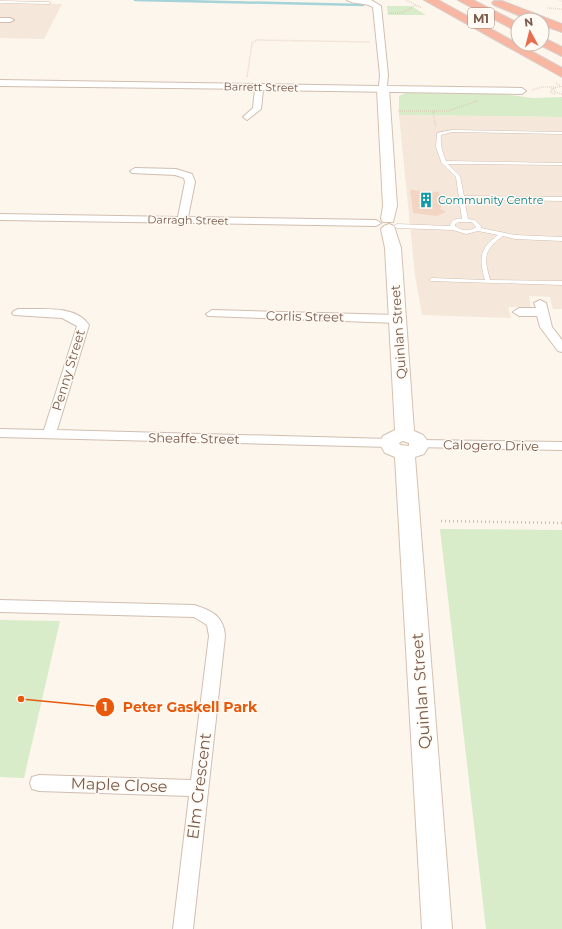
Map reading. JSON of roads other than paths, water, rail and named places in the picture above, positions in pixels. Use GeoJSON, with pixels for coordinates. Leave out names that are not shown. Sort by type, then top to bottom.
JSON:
{"type":"FeatureCollection","features":[{"type":"Feature","properties":{"kind":"highway","name":"M1"},"geometry":{"type":"LineString","coordinates":[[430,0],[562,72]]}},
{"type":"Feature","properties":{"kind":"highway","name":"M1"},"geometry":{"type":"LineString","coordinates":[[445,0],[510,33]]}},
{"type":"Feature","properties":{"kind":"highway"},"geometry":{"type":"LineString","coordinates":[[464,0],[510,24]]}},
{"type":"Feature","properties":{"kind":"highway"},"geometry":{"type":"LineString","coordinates":[[489,0],[520,12]]}},
{"type":"Feature","properties":{"kind":"highway"},"geometry":{"type":"LineString","coordinates":[[550,23],[562,28]]}},
{"type":"Feature","properties":{"kind":"highway"},"geometry":{"type":"LineString","coordinates":[[550,45],[562,52]]}},
{"type":"Feature","properties":{"kind":"highway"},"geometry":{"type":"LineString","coordinates":[[546,52],[562,61]]}},
{"type":"Feature","properties":{"kind":"street","name":"Quinlan Street"},"geometry":{"type":"LineString","coordinates":[[351,0],[375,3],[378,13],[384,75],[383,89],[390,206],[389,224],[393,248],[398,319],[437,929]]}},
{"type":"Feature","properties":{"kind":"street"},"geometry":{"type":"LineString","coordinates":[[0,20],[10,20]]}},
{"type":"Feature","properties":{"kind":"street","name":"Barrett Street"},"geometry":{"type":"LineString","coordinates":[[0,83],[522,92]]}},
{"type":"Feature","properties":{"kind":"street"},"geometry":{"type":"LineString","coordinates":[[247,117],[256,109],[259,87]]}},
{"type":"Feature","properties":{"kind":"street"},"geometry":{"type":"LineString","coordinates":[[135,171],[176,172],[189,176],[190,182],[182,220]]}},
{"type":"Feature","properties":{"kind":"street","name":"Darragh Street"},"geometry":{"type":"LineString","coordinates":[[0,216],[389,224]]}},
{"type":"Feature","properties":{"kind":"street"},"geometry":{"type":"LineString","coordinates":[[519,312],[541,308],[546,327],[562,348]]}},
{"type":"Feature","properties":{"kind":"street","name":"Penny Street"},"geometry":{"type":"LineString","coordinates":[[18,313],[68,315],[79,319],[83,324],[49,434]]}},
{"type":"Feature","properties":{"kind":"street","name":"Corlis Street"},"geometry":{"type":"LineString","coordinates":[[212,314],[398,319]]}},
{"type":"Feature","properties":{"kind":"street","name":"Sheaffe Street"},"geometry":{"type":"LineString","coordinates":[[0,433],[405,444]]}},
{"type":"Feature","properties":{"kind":"street","name":"Calogero Drive"},"geometry":{"type":"LineString","coordinates":[[405,444],[562,446]]}},
{"type":"Feature","properties":{"kind":"street","name":"Elm Crescent"},"geometry":{"type":"LineString","coordinates":[[0,606],[185,610],[201,613],[212,618],[217,628],[217,636],[183,929]]}},
{"type":"Feature","properties":{"kind":"street","name":"Maple Close"},"geometry":{"type":"LineString","coordinates":[[39,782],[199,788]]}},
{"type":"Feature","properties":{"kind":"lane"},"geometry":{"type":"LineString","coordinates":[[0,2],[49,3]]}},
{"type":"Feature","properties":{"kind":"lane"},"geometry":{"type":"LineString","coordinates":[[465,219],[458,176],[447,168],[443,162],[438,136],[439,134],[446,132],[562,133]]}},
{"type":"Feature","properties":{"kind":"lane"},"geometry":{"type":"LineString","coordinates":[[443,162],[562,164]]}},
{"type":"Feature","properties":{"kind":"lane"},"geometry":{"type":"LineString","coordinates":[[462,197],[562,199]]}},
{"type":"Feature","properties":{"kind":"lane"},"geometry":{"type":"LineString","coordinates":[[389,224],[453,225],[465,219],[477,223],[479,227],[478,229]]}},
{"type":"Feature","properties":{"kind":"lane"},"geometry":{"type":"LineString","coordinates":[[453,225],[464,232],[478,229],[515,237],[562,239]]}},
{"type":"Feature","properties":{"kind":"lane"},"geometry":{"type":"LineString","coordinates":[[488,281],[482,259],[488,244],[502,234]]}},
{"type":"Feature","properties":{"kind":"lane"},"geometry":{"type":"LineString","coordinates":[[432,280],[562,283]]}},
{"type":"Feature","properties":{"kind":"waterway"},"geometry":{"type":"LineString","coordinates":[[135,0],[363,5]]}},
{"type":"Feature","properties":{"kind":"place","name":"Community Centre"},"geometry":{"type":"Point","coordinates":[426,200]}},
{"type":"Feature","properties":{"kind":"place","name":"Peter Gaskell Park"},"geometry":{"type":"Point","coordinates":[21,699]}}]}
